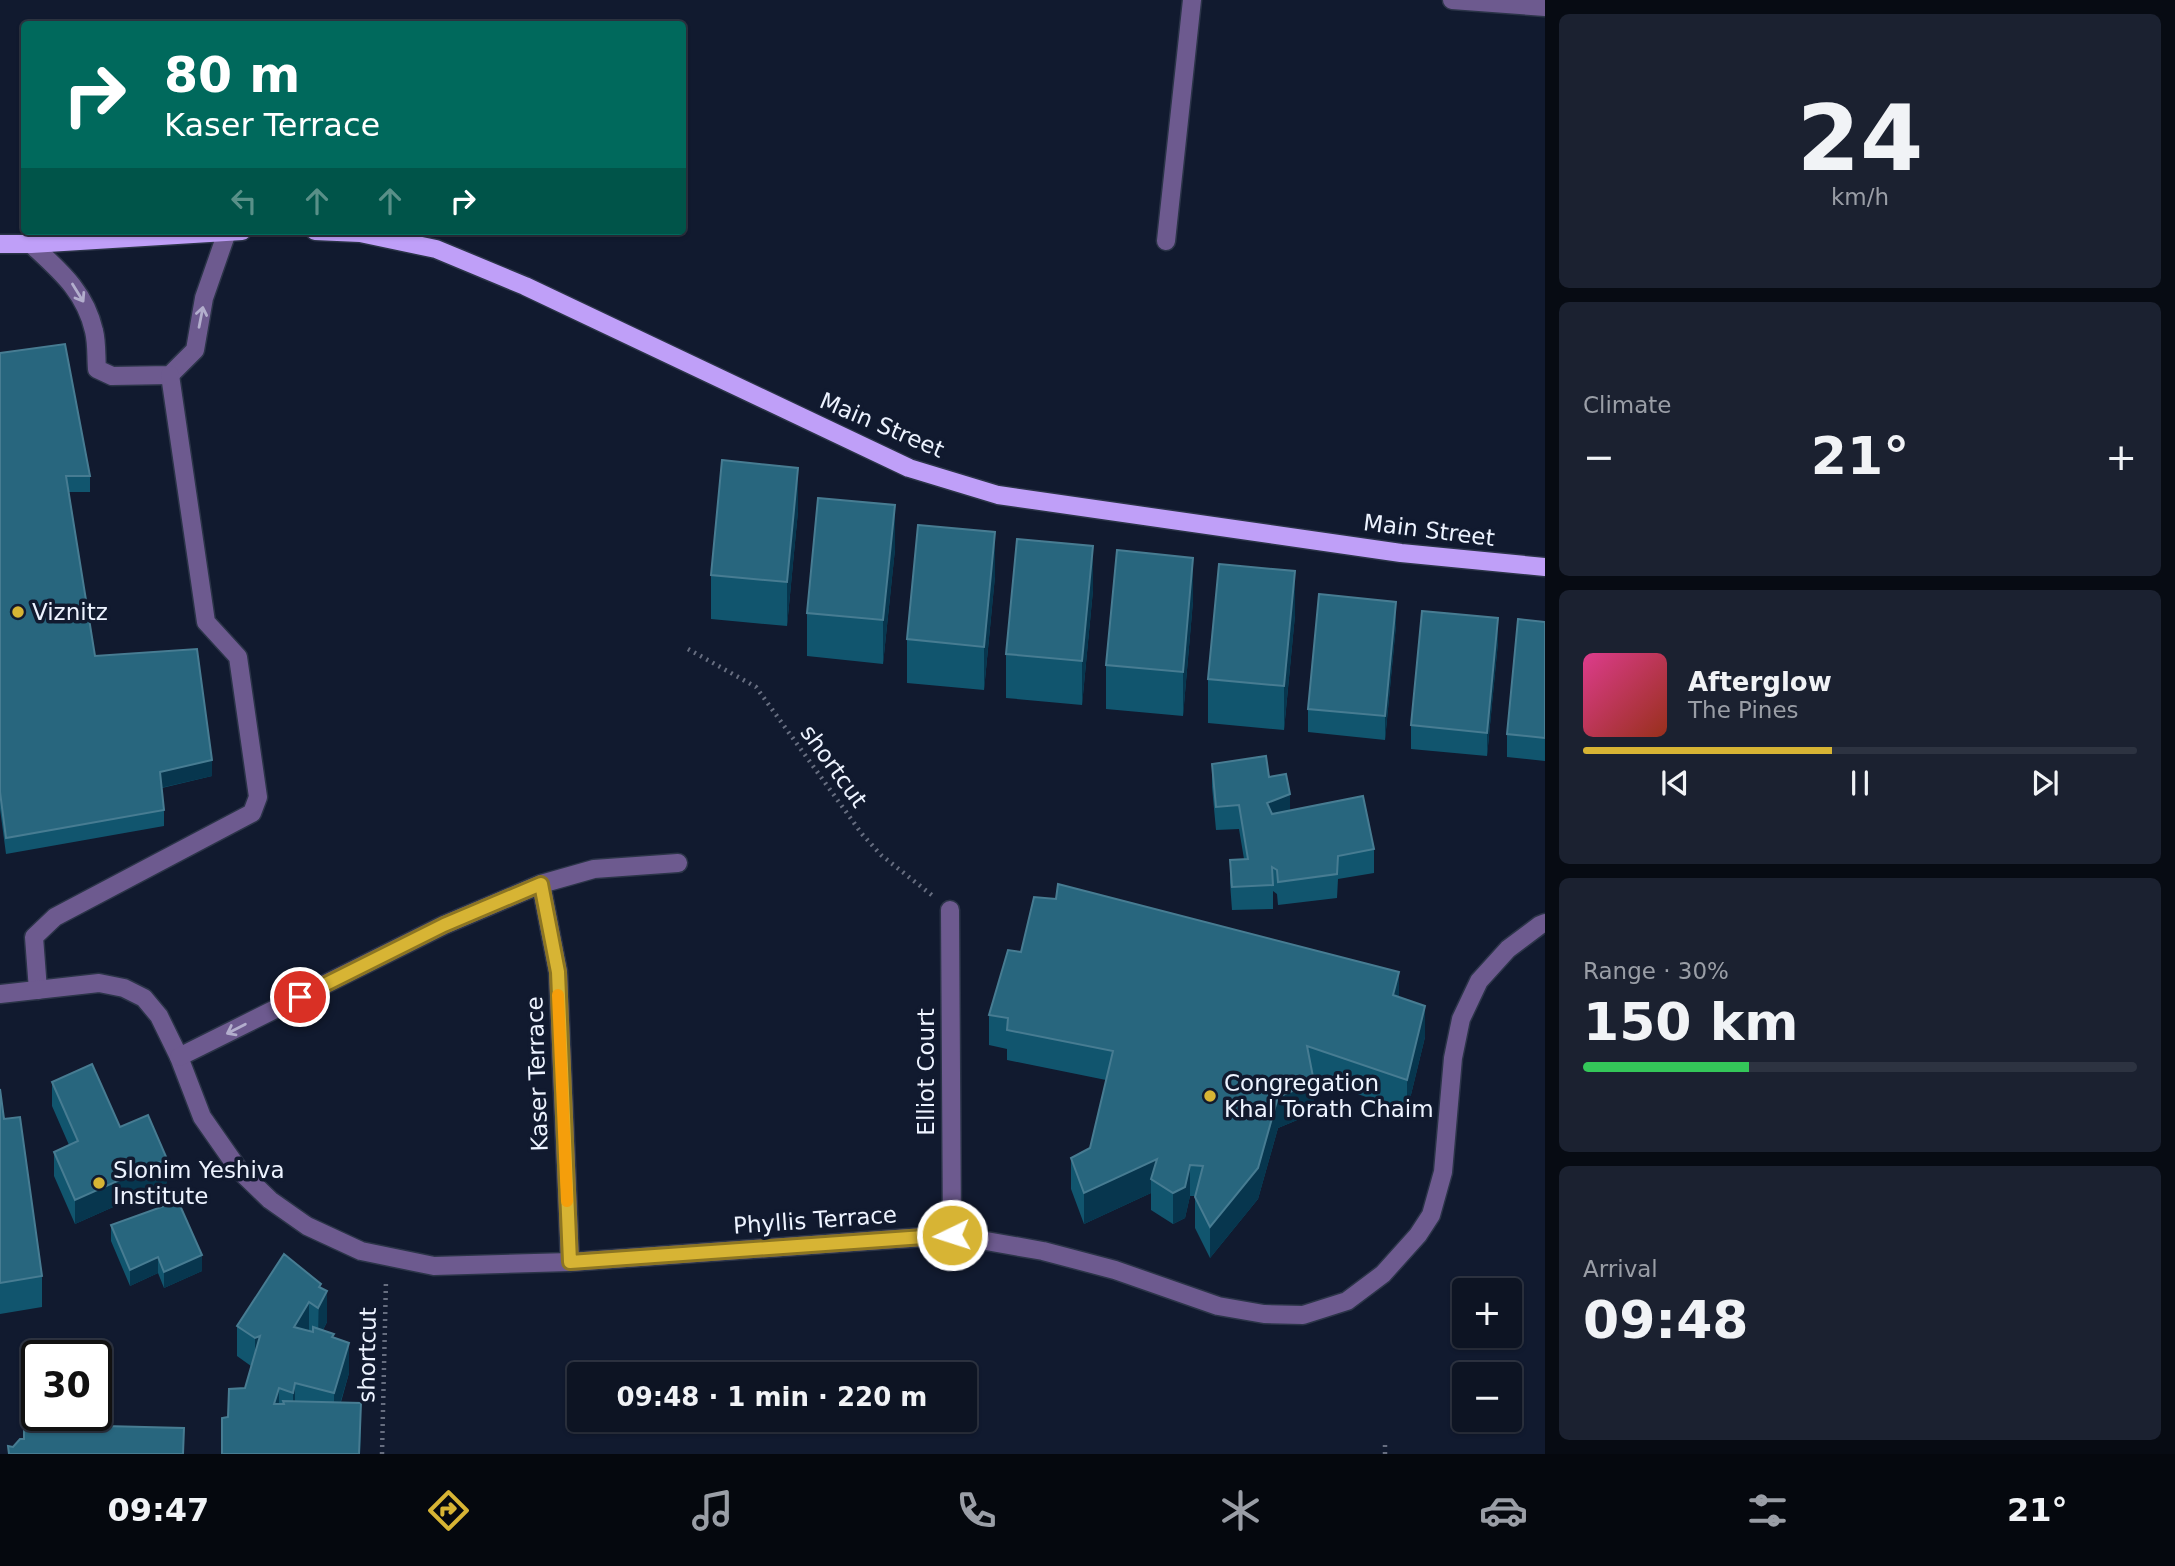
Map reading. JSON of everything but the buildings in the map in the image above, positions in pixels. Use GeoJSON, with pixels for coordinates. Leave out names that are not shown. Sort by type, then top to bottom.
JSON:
{"type":"FeatureCollection","features":[{"type":"Feature","properties":{"kind":"main road"},"geometry":{"type":"LineString","coordinates":[[0,244],[178,235]]}},
{"type":"Feature","properties":{"kind":"main road","name":"Main Street"},"geometry":{"type":"LineString","coordinates":[[370,235],[436,249],[525,286],[909,468],[998,495],[1401,553],[1545,567]]}},
{"type":"Feature","properties":{"kind":"street"},"geometry":{"type":"LineString","coordinates":[[1166,241],[1192,0]]}},
{"type":"Feature","properties":{"kind":"street"},"geometry":{"type":"LineString","coordinates":[[1452,0],[1545,7]]}},
{"type":"Feature","properties":{"kind":"street"},"geometry":{"type":"LineString","coordinates":[[31,244],[69,279],[85,304],[94,332],[97,369],[112,376],[170,375],[195,350],[204,298],[226,235]]}},
{"type":"Feature","properties":{"kind":"street"},"geometry":{"type":"LineString","coordinates":[[37,990],[34,937],[55,917],[252,813],[258,797],[237,657],[206,622],[170,375]]}},
{"type":"Feature","properties":{"kind":"street"},"geometry":{"type":"LineString","coordinates":[[180,1057],[444,925],[541,884],[594,869],[678,863]]}},
{"type":"Feature","properties":{"kind":"street","name":"Kaser Terrace"},"geometry":{"type":"LineString","coordinates":[[541,884],[558,972],[570,1262]]}},
{"type":"Feature","properties":{"kind":"street","name":"Elliot Court"},"geometry":{"type":"LineString","coordinates":[[950,909],[952,1235]]}},
{"type":"Feature","properties":{"kind":"street","name":"Phyllis Terrace"},"geometry":{"type":"LineString","coordinates":[[0,994],[99,984],[124,988],[144,998],[159,1016],[180,1057],[202,1117],[239,1170],[270,1200],[307,1226],[361,1251],[434,1266],[570,1262],[952,1235],[1043,1251],[1115,1270],[1218,1306],[1264,1314],[1303,1315],[1347,1301],[1383,1274],[1418,1235],[1431,1215],[1443,1172],[1453,1058],[1461,1019],[1479,981],[1508,949],[1545,923]]}},
{"type":"Feature","properties":{"kind":"path","name":"shortcut"},"geometry":{"type":"LineString","coordinates":[[688,649],[756,687],[862,834],[881,855],[950,909]]}},
{"type":"Feature","properties":{"kind":"path","name":"shortcut"},"geometry":{"type":"LineString","coordinates":[[382,1454],[386,1257]]}},
{"type":"Feature","properties":{"kind":"path"},"geometry":{"type":"LineString","coordinates":[[1385,1444],[1385,1454]]}},
{"type":"Feature","properties":{"kind":"slow traffic"},"geometry":{"type":"LineString","coordinates":[[558,995],[567,1201]]}},
{"type":"Feature","properties":{"kind":"place","name":"Viznitz"},"geometry":{"type":"Point","coordinates":[18,612]}},
{"type":"Feature","properties":{"kind":"place","name":"Congregation Khal Torath Chaim"},"geometry":{"type":"Point","coordinates":[1210,1096]}},
{"type":"Feature","properties":{"kind":"place","name":"Slonim Yeshiva Institute"},"geometry":{"type":"Point","coordinates":[99,1183]}},
{"type":"Feature","properties":{"kind":"route"},"geometry":{"type":"LineString","coordinates":[[300,997],[444,925],[541,884],[558,972],[570,1262],[952,1235]]}}]}
